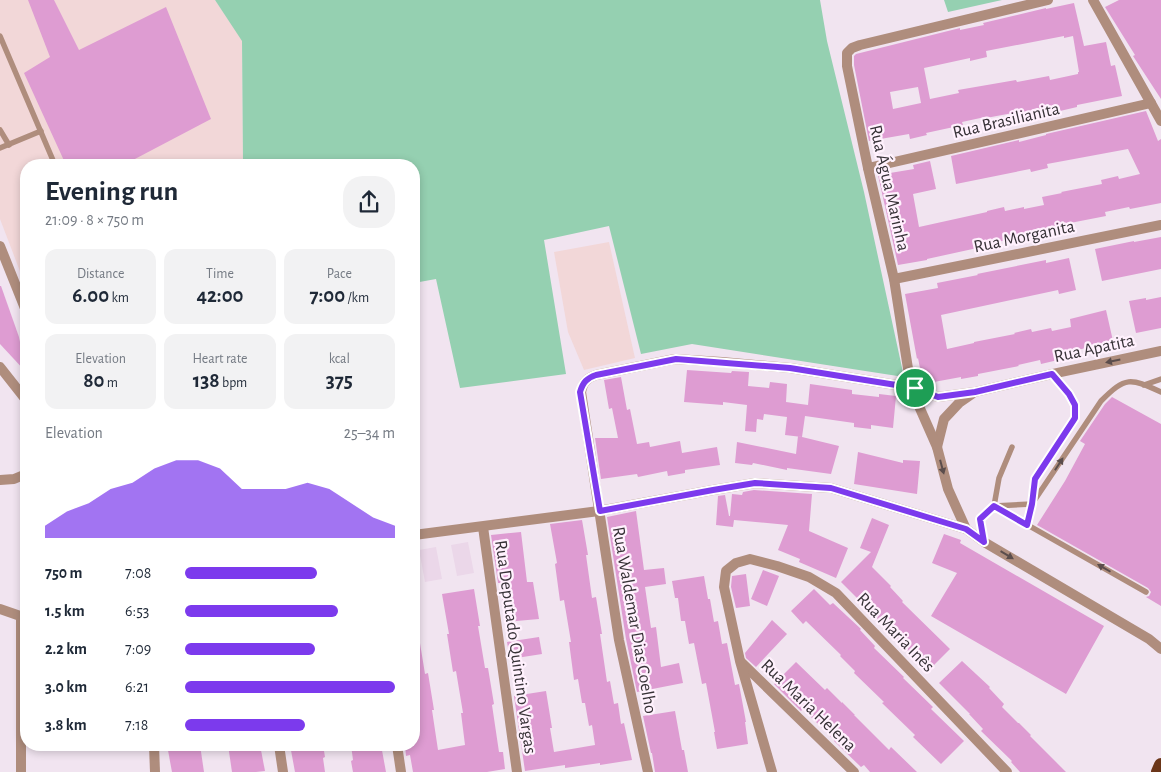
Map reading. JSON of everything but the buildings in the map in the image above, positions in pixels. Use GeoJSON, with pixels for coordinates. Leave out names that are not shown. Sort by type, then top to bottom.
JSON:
{"type":"FeatureCollection","features":[{"type":"Feature","properties":{"kind":"highway"},"geometry":{"type":"LineString","coordinates":[[1158,772],[1161,766]]}},
{"type":"Feature","properties":{"kind":"street","name":"Rua Água Marinha"},"geometry":{"type":"LineString","coordinates":[[966,529],[948,489],[937,447],[918,404],[915,388],[909,375],[894,280],[868,168],[847,66],[847,53],[860,44],[1048,0]]}},
{"type":"Feature","properties":{"kind":"street"},"geometry":{"type":"LineString","coordinates":[[1093,0],[1161,121]]}},
{"type":"Feature","properties":{"kind":"street","name":"Rua Brasilianita"},"geometry":{"type":"LineString","coordinates":[[868,168],[1151,103]]}},
{"type":"Feature","properties":{"kind":"street","name":"Rua Morganita"},"geometry":{"type":"LineString","coordinates":[[894,280],[1161,225]]}},
{"type":"Feature","properties":{"kind":"street"},"geometry":{"type":"LineString","coordinates":[[0,246],[20,296]]}},
{"type":"Feature","properties":{"kind":"street","name":"Rua Apatita"},"geometry":{"type":"LineString","coordinates":[[582,384],[588,378],[596,375],[676,359],[790,368],[915,388],[938,397],[975,392],[1161,351]]}},
{"type":"Feature","properties":{"kind":"street"},"geometry":{"type":"LineString","coordinates":[[0,367],[20,392]]}},
{"type":"Feature","properties":{"kind":"street","name":"Rua Waldemar Dias Coelho"},"geometry":{"type":"LineString","coordinates":[[582,384],[580,392],[619,640],[648,771]]}},
{"type":"Feature","properties":{"kind":"street","name":"Rua Apatita"},"geometry":{"type":"LineString","coordinates":[[937,447],[944,418],[959,403],[975,392]]}},
{"type":"Feature","properties":{"kind":"street"},"geometry":{"type":"LineString","coordinates":[[0,480],[20,476]]}},
{"type":"Feature","properties":{"kind":"street"},"geometry":{"type":"LineString","coordinates":[[420,534],[600,511],[755,483],[831,488],[966,529],[984,542],[1149,639],[1161,643]]}},
{"type":"Feature","properties":{"kind":"street","name":"Rua Deputado Quintino Vargas"},"geometry":{"type":"LineString","coordinates":[[483,527],[516,772]]}},
{"type":"Feature","properties":{"kind":"street","name":"Rua Maria Inês"},"geometry":{"type":"LineString","coordinates":[[740,662],[724,587],[726,571],[736,563],[750,560],[777,566],[809,577],[836,593],[1007,772]]}},
{"type":"Feature","properties":{"kind":"street"},"geometry":{"type":"LineString","coordinates":[[0,609],[20,616]]}},
{"type":"Feature","properties":{"kind":"street"},"geometry":{"type":"LineString","coordinates":[[1149,639],[1161,650]]}},
{"type":"Feature","properties":{"kind":"street"},"geometry":{"type":"LineString","coordinates":[[740,662],[772,772]]}},
{"type":"Feature","properties":{"kind":"street","name":"Rua Maria Helena"},"geometry":{"type":"LineString","coordinates":[[740,662],[854,772]]}},
{"type":"Feature","properties":{"kind":"street"},"geometry":{"type":"LineString","coordinates":[[21,751],[21,772]]}},
{"type":"Feature","properties":{"kind":"street"},"geometry":{"type":"LineString","coordinates":[[154,751],[155,772]]}},
{"type":"Feature","properties":{"kind":"street"},"geometry":{"type":"LineString","coordinates":[[280,751],[283,772]]}},
{"type":"Feature","properties":{"kind":"street"},"geometry":{"type":"LineString","coordinates":[[398,751],[401,772]]}},
{"type":"Feature","properties":{"kind":"street"},"geometry":{"type":"LineString","coordinates":[[636,772],[648,771]]}},
{"type":"Feature","properties":{"kind":"lane"},"geometry":{"type":"LineString","coordinates":[[0,36],[53,159]]}},
{"type":"Feature","properties":{"kind":"lane"},"geometry":{"type":"LineString","coordinates":[[0,130],[9,144]]}},
{"type":"Feature","properties":{"kind":"lane"},"geometry":{"type":"LineString","coordinates":[[0,148],[41,131]]}},
{"type":"Feature","properties":{"kind":"lane"},"geometry":{"type":"LineString","coordinates":[[1027,525],[1035,479],[1075,418],[1075,405],[1069,394],[1052,374]]}},
{"type":"Feature","properties":{"kind":"lane"},"geometry":{"type":"LineString","coordinates":[[1144,385],[1161,379]]}},
{"type":"Feature","properties":{"kind":"lane"},"geometry":{"type":"LineString","coordinates":[[1032,504],[1100,400],[1121,383],[1137,382],[1161,392]]}},
{"type":"Feature","properties":{"kind":"lane"},"geometry":{"type":"LineString","coordinates":[[984,542],[980,519],[994,506],[1000,478],[1012,447]]}},
{"type":"Feature","properties":{"kind":"lane"},"geometry":{"type":"LineString","coordinates":[[994,506],[1032,504]]}},
{"type":"Feature","properties":{"kind":"lane"},"geometry":{"type":"LineString","coordinates":[[994,506],[1146,592]]}},
{"type":"Feature","properties":{"kind":"shaded area"},"geometry":{"type":"Polygon","coordinates":[[[0,0],[215,0],[242,40],[243,159],[20,159],[20,271],[0,219],[0,0]]]}},
{"type":"Feature","properties":{"kind":"shaded area"},"geometry":{"type":"Polygon","coordinates":[[[609,242],[635,358],[584,370],[568,332],[554,252],[609,242]]]}},
{"type":"Feature","properties":{"kind":"shaded area"},"geometry":{"type":"Polygon","coordinates":[[[468,542],[474,573],[457,576],[451,545],[468,542]]]}},
{"type":"Feature","properties":{"kind":"shaded area"},"geometry":{"type":"Polygon","coordinates":[[[436,547],[442,579],[425,582],[420,550],[436,547]]]}},
{"type":"Feature","properties":{"kind":"green space"},"geometry":{"type":"Polygon","coordinates":[[[215,0],[820,0],[827,41],[864,192],[904,377],[692,344],[641,354],[609,226],[544,240],[566,374],[460,388],[436,279],[420,282],[420,159],[243,159],[242,41],[215,0]]]}},
{"type":"Feature","properties":{"kind":"green space"},"geometry":{"type":"Polygon","coordinates":[[[944,0],[1002,0],[948,12],[944,0]]]}},
{"type":"Feature","properties":{"kind":"route"},"geometry":{"type":"LineString","coordinates":[[676,359],[790,368],[915,388],[938,397],[975,392],[1052,374],[1069,394],[1075,405],[1075,418],[1035,479],[1027,525],[994,506],[980,519],[984,542],[966,529],[831,488],[755,483],[600,511],[580,392],[582,384],[588,378],[676,359]]}}]}
